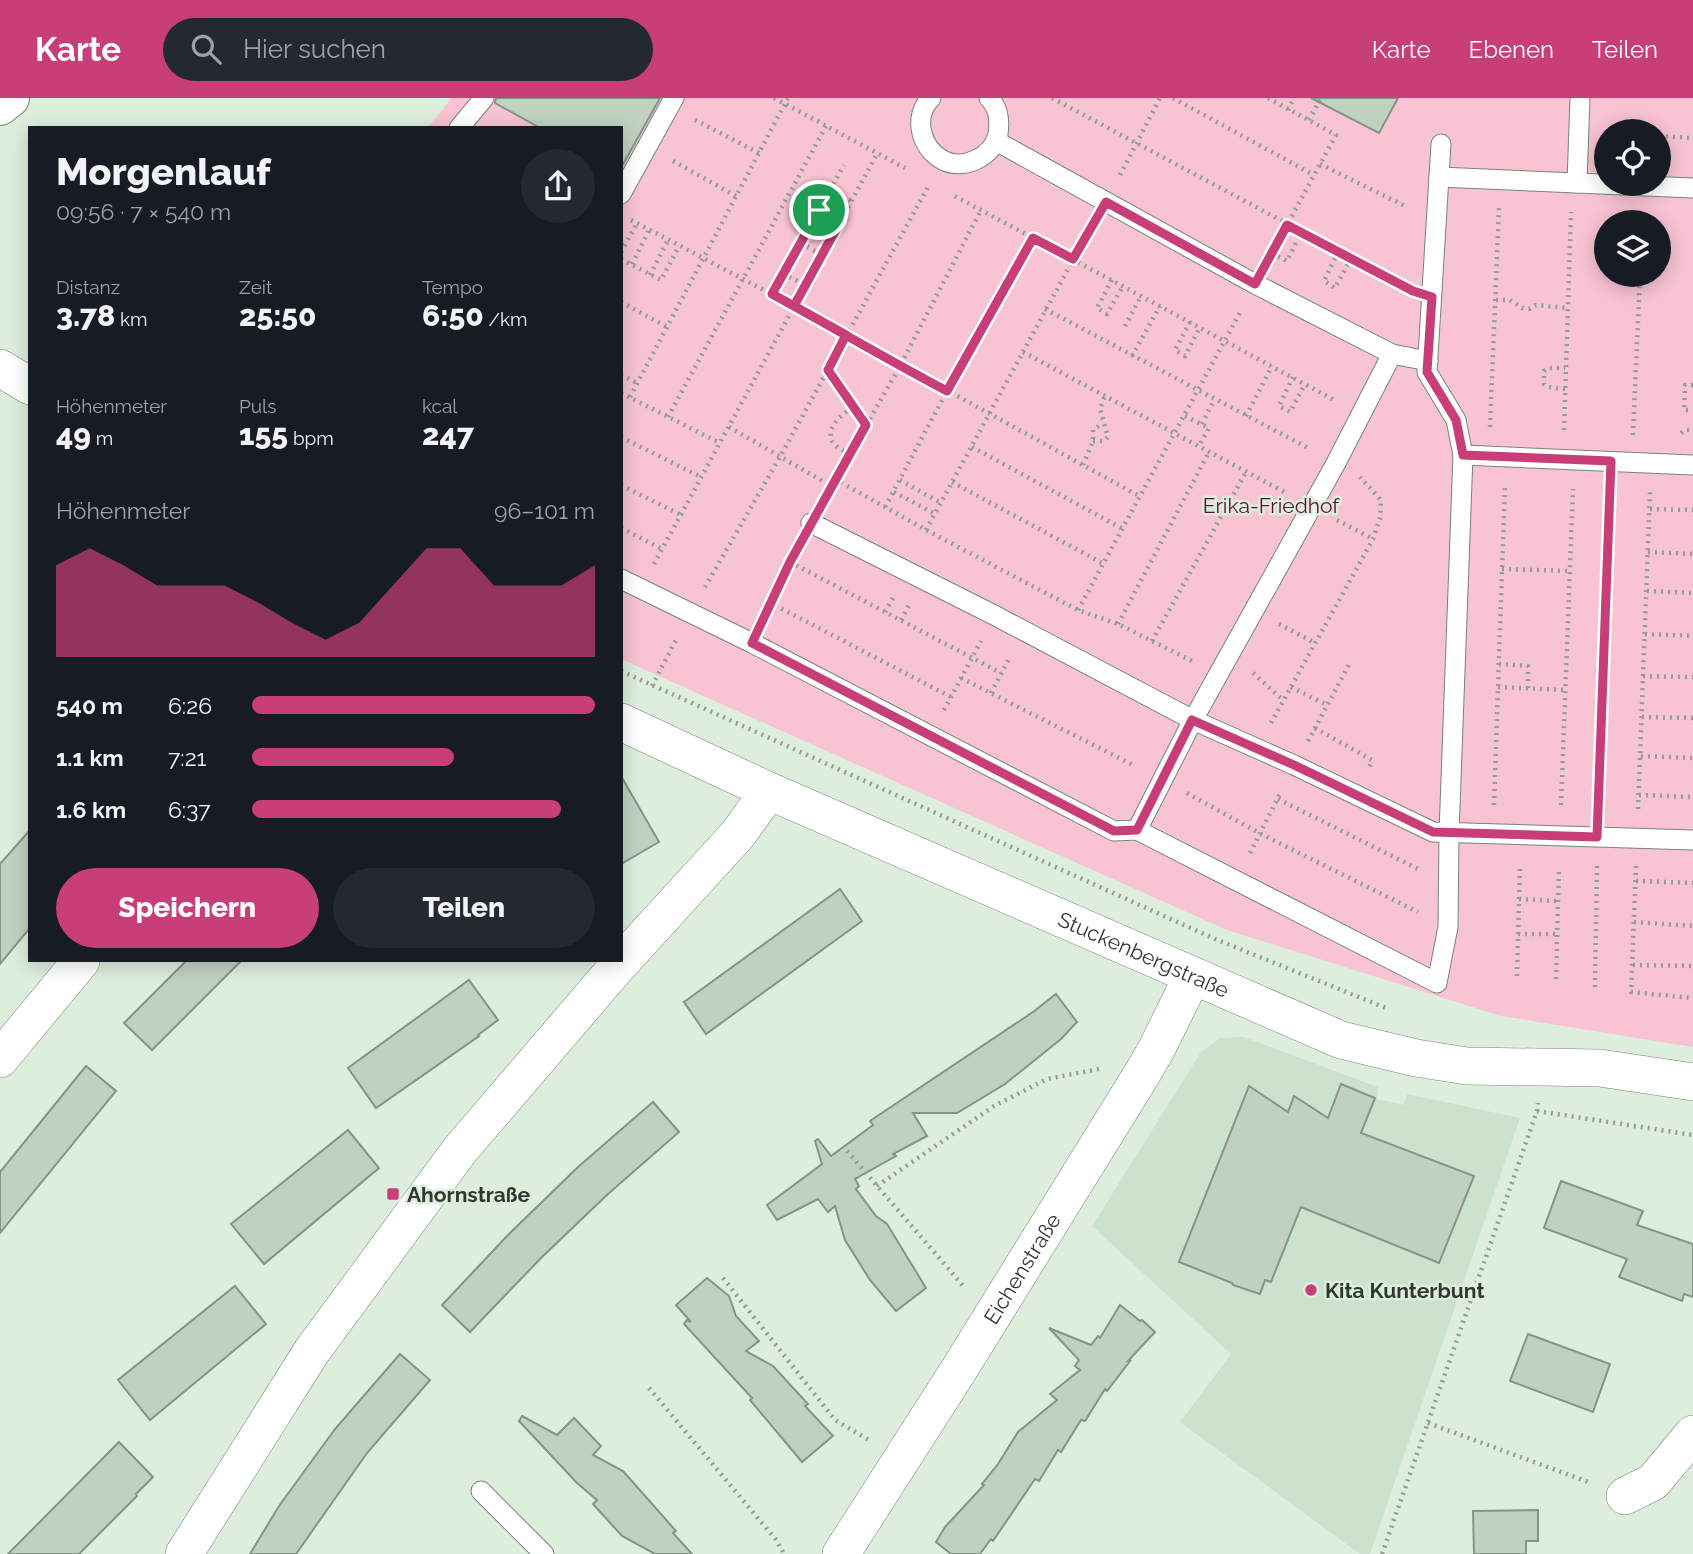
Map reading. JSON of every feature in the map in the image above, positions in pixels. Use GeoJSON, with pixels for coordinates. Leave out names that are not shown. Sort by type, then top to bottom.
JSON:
{"type":"FeatureCollection","features":[{"type":"Feature","properties":{"kind":"street"},"geometry":{"type":"LineString","coordinates":[[0,106],[10,98]]}},
{"type":"Feature","properties":{"kind":"street"},"geometry":{"type":"LineString","coordinates":[[0,368],[28,385]]}},
{"type":"Feature","properties":{"kind":"street","name":"Stuckenbergstraße"},"geometry":{"type":"LineString","coordinates":[[628,725],[769,791],[1341,1040],[1416,1058],[1467,1066],[1600,1068],[1693,1082]]}},
{"type":"Feature","properties":{"kind":"street"},"geometry":{"type":"LineString","coordinates":[[623,959],[738,834],[769,791]]}},
{"type":"Feature","properties":{"kind":"street"},"geometry":{"type":"LineString","coordinates":[[0,1059],[80,962]]}},
{"type":"Feature","properties":{"kind":"street"},"geometry":{"type":"LineString","coordinates":[[184,1554],[312,1351],[460,1150],[620,962]]}},
{"type":"Feature","properties":{"kind":"street","name":"Eichenstraße"},"geometry":{"type":"LineString","coordinates":[[841,1554],[1142,1074],[1192,976]]}},
{"type":"Feature","properties":{"kind":"street"},"geometry":{"type":"LineString","coordinates":[[1625,1496],[1653,1482],[1693,1434]]}},
{"type":"Feature","properties":{"kind":"lane"},"geometry":{"type":"LineString","coordinates":[[461,126],[484,98]]}},
{"type":"Feature","properties":{"kind":"lane"},"geometry":{"type":"LineString","coordinates":[[922,100],[919,125],[926,146],[942,160],[963,164],[982,157],[996,141],[1000,122],[995,104],[989,98]]}},
{"type":"Feature","properties":{"kind":"lane"},"geometry":{"type":"LineString","coordinates":[[1575,183],[1580,98]]}},
{"type":"Feature","properties":{"kind":"lane"},"geometry":{"type":"LineString","coordinates":[[623,190],[672,102]]}},
{"type":"Feature","properties":{"kind":"lane"},"geometry":{"type":"LineString","coordinates":[[996,141],[1255,284],[1392,354],[1428,361]]}},
{"type":"Feature","properties":{"kind":"lane"},"geometry":{"type":"LineString","coordinates":[[623,580],[752,643],[1114,831],[1137,830],[1437,983],[1448,927],[1463,455],[1456,420],[1427,372],[1441,144]]}},
{"type":"Feature","properties":{"kind":"lane"},"geometry":{"type":"LineString","coordinates":[[1439,177],[1693,188]]}},
{"type":"Feature","properties":{"kind":"lane"},"geometry":{"type":"LineString","coordinates":[[1137,830],[1192,720],[1336,463],[1392,354]]}},
{"type":"Feature","properties":{"kind":"lane"},"geometry":{"type":"LineString","coordinates":[[1463,455],[1693,465]]}},
{"type":"Feature","properties":{"kind":"lane"},"geometry":{"type":"LineString","coordinates":[[811,523],[994,615],[1192,720],[1433,832],[1693,840]]}},
{"type":"Feature","properties":{"kind":"lane"},"geometry":{"type":"LineString","coordinates":[[481,1491],[544,1554]]}},
{"type":"Feature","properties":{"kind":"path"},"geometry":{"type":"LineString","coordinates":[[775,98],[787,101],[826,126],[909,171]]}},
{"type":"Feature","properties":{"kind":"path"},"geometry":{"type":"LineString","coordinates":[[1052,98],[1413,291],[1432,297]]}},
{"type":"Feature","properties":{"kind":"path"},"geometry":{"type":"LineString","coordinates":[[926,530],[1160,98]]}},
{"type":"Feature","properties":{"kind":"path"},"geometry":{"type":"LineString","coordinates":[[1173,98],[1314,175]]}},
{"type":"Feature","properties":{"kind":"path"},"geometry":{"type":"LineString","coordinates":[[1078,610],[1336,135],[1268,98]]}},
{"type":"Feature","properties":{"kind":"path"},"geometry":{"type":"LineString","coordinates":[[1288,110],[1294,98]]}},
{"type":"Feature","properties":{"kind":"path"},"geometry":{"type":"LineString","coordinates":[[1309,120],[1321,98]]}},
{"type":"Feature","properties":{"kind":"path"},"geometry":{"type":"LineString","coordinates":[[629,397],[787,101]]}},
{"type":"Feature","properties":{"kind":"path"},"geometry":{"type":"LineString","coordinates":[[672,102],[759,153]]}},
{"type":"Feature","properties":{"kind":"path"},"geometry":{"type":"LineString","coordinates":[[668,417],[826,126]]}},
{"type":"Feature","properties":{"kind":"path"},"geometry":{"type":"LineString","coordinates":[[1671,137],[1693,138]]}},
{"type":"Feature","properties":{"kind":"path"},"geometry":{"type":"LineString","coordinates":[[647,147],[736,196]]}},
{"type":"Feature","properties":{"kind":"path"},"geometry":{"type":"LineString","coordinates":[[640,589],[877,154]]}},
{"type":"Feature","properties":{"kind":"path"},"geometry":{"type":"LineString","coordinates":[[1320,164],[1418,212],[1437,216]]}},
{"type":"Feature","properties":{"kind":"path"},"geometry":{"type":"LineString","coordinates":[[772,294],[844,165]]}},
{"type":"Feature","properties":{"kind":"path"},"geometry":{"type":"LineString","coordinates":[[920,177],[941,188]]}},
{"type":"Feature","properties":{"kind":"path"},"geometry":{"type":"LineString","coordinates":[[1493,834],[1502,569],[1496,300],[1500,180]]}},
{"type":"Feature","properties":{"kind":"path"},"geometry":{"type":"LineString","coordinates":[[628,725],[780,457],[930,182]]}},
{"type":"Feature","properties":{"kind":"path"},"geometry":{"type":"LineString","coordinates":[[1556,979],[1569,571],[1565,368],[1575,183]]}},
{"type":"Feature","properties":{"kind":"path"},"geometry":{"type":"LineString","coordinates":[[830,190],[852,201]]}},
{"type":"Feature","properties":{"kind":"path"},"geometry":{"type":"LineString","coordinates":[[951,193],[1362,414]]}},
{"type":"Feature","properties":{"kind":"path"},"geometry":{"type":"LineString","coordinates":[[819,210],[840,222]]}},
{"type":"Feature","properties":{"kind":"path"},"geometry":{"type":"LineString","coordinates":[[752,643],[790,562],[900,366],[981,210]]}},
{"type":"Feature","properties":{"kind":"path"},"geometry":{"type":"LineString","coordinates":[[623,216],[772,294],[1141,497]]}},
{"type":"Feature","properties":{"kind":"path"},"geometry":{"type":"LineString","coordinates":[[623,248],[637,223]]}},
{"type":"Feature","properties":{"kind":"path"},"geometry":{"type":"LineString","coordinates":[[632,264],[649,230]]}},
{"type":"Feature","properties":{"kind":"path"},"geometry":{"type":"LineString","coordinates":[[1272,253],[1287,261],[1301,232]]}},
{"type":"Feature","properties":{"kind":"path"},"geometry":{"type":"LineString","coordinates":[[886,508],[947,391],[1033,238]]}},
{"type":"Feature","properties":{"kind":"path"},"geometry":{"type":"LineString","coordinates":[[650,275],[668,240]]}},
{"type":"Feature","properties":{"kind":"path"},"geometry":{"type":"LineString","coordinates":[[800,243],[822,255]]}},
{"type":"Feature","properties":{"kind":"path"},"geometry":{"type":"LineString","coordinates":[[623,260],[661,280],[680,246]]}},
{"type":"Feature","properties":{"kind":"path"},"geometry":{"type":"LineString","coordinates":[[1338,251],[1324,281],[1335,288],[1350,258]]}},
{"type":"Feature","properties":{"kind":"path"},"geometry":{"type":"LineString","coordinates":[[783,274],[806,285]]}},
{"type":"Feature","properties":{"kind":"path"},"geometry":{"type":"LineString","coordinates":[[1112,280],[1097,308],[1107,314],[1123,286]]}},
{"type":"Feature","properties":{"kind":"path"},"geometry":{"type":"LineString","coordinates":[[1631,463],[1639,287]]}},
{"type":"Feature","properties":{"kind":"path"},"geometry":{"type":"LineString","coordinates":[[1125,326],[1140,296]]}},
{"type":"Feature","properties":{"kind":"path"},"geometry":{"type":"LineString","coordinates":[[1496,300],[1510,300],[1529,309],[1536,305],[1568,307]]}},
{"type":"Feature","properties":{"kind":"path"},"geometry":{"type":"LineString","coordinates":[[623,303],[667,327]]}},
{"type":"Feature","properties":{"kind":"path"},"geometry":{"type":"LineString","coordinates":[[1132,356],[1160,306]]}},
{"type":"Feature","properties":{"kind":"path"},"geometry":{"type":"LineString","coordinates":[[1045,309],[1214,400],[1346,466],[1381,499],[1380,518],[1373,539],[1257,748]]}},
{"type":"Feature","properties":{"kind":"path"},"geometry":{"type":"LineString","coordinates":[[1190,322],[1175,350],[1185,356],[1200,327]]}},
{"type":"Feature","properties":{"kind":"path"},"geometry":{"type":"LineString","coordinates":[[1023,352],[1373,539]]}},
{"type":"Feature","properties":{"kind":"path"},"geometry":{"type":"LineString","coordinates":[[1246,416],[1272,366]]}},
{"type":"Feature","properties":{"kind":"path"},"geometry":{"type":"LineString","coordinates":[[1565,368],[1548,368],[1544,371],[1544,384],[1565,389]]}},
{"type":"Feature","properties":{"kind":"path"},"geometry":{"type":"LineString","coordinates":[[828,370],[866,425]]}},
{"type":"Feature","properties":{"kind":"path"},"geometry":{"type":"LineString","coordinates":[[623,376],[637,383]]}},
{"type":"Feature","properties":{"kind":"path"},"geometry":{"type":"LineString","coordinates":[[1293,377],[1279,406],[1290,412],[1305,384]]}},
{"type":"Feature","properties":{"kind":"path"},"geometry":{"type":"LineString","coordinates":[[1693,385],[1685,385],[1684,411],[1693,411]]}},
{"type":"Feature","properties":{"kind":"path"},"geometry":{"type":"LineString","coordinates":[[623,394],[720,443]]}},
{"type":"Feature","properties":{"kind":"path"},"geometry":{"type":"LineString","coordinates":[[1093,442],[1104,441],[1108,437],[1100,409],[1105,396]]}},
{"type":"Feature","properties":{"kind":"path"},"geometry":{"type":"LineString","coordinates":[[1202,424],[1214,400]]}},
{"type":"Feature","properties":{"kind":"path"},"geometry":{"type":"LineString","coordinates":[[850,454],[831,439],[832,432],[844,412],[854,407]]}},
{"type":"Feature","properties":{"kind":"path"},"geometry":{"type":"LineString","coordinates":[[1185,416],[1209,428],[1199,446]]}},
{"type":"Feature","properties":{"kind":"path"},"geometry":{"type":"LineString","coordinates":[[1083,465],[1093,442],[1093,430],[1103,423]]}},
{"type":"Feature","properties":{"kind":"path"},"geometry":{"type":"LineString","coordinates":[[729,427],[831,486]]}},
{"type":"Feature","properties":{"kind":"path"},"geometry":{"type":"LineString","coordinates":[[623,438],[701,477]]}},
{"type":"Feature","properties":{"kind":"path"},"geometry":{"type":"LineString","coordinates":[[972,447],[1124,529]]}},
{"type":"Feature","properties":{"kind":"path"},"geometry":{"type":"LineString","coordinates":[[1118,624],[1209,452]]}},
{"type":"Feature","properties":{"kind":"path"},"geometry":{"type":"LineString","coordinates":[[1595,987],[1597,837],[1611,461]]}},
{"type":"Feature","properties":{"kind":"path"},"geometry":{"type":"LineString","coordinates":[[1651,463],[1631,992],[1693,998]]}},
{"type":"Feature","properties":{"kind":"path"},"geometry":{"type":"LineString","coordinates":[[1152,641],[1246,472]]}},
{"type":"Feature","properties":{"kind":"path"},"geometry":{"type":"LineString","coordinates":[[835,479],[1078,610],[1222,667],[1253,673],[1283,700]]}},
{"type":"Feature","properties":{"kind":"path"},"geometry":{"type":"LineString","coordinates":[[900,480],[941,503]]}},
{"type":"Feature","properties":{"kind":"path"},"geometry":{"type":"LineString","coordinates":[[952,482],[1104,564]]}},
{"type":"Feature","properties":{"kind":"path"},"geometry":{"type":"LineString","coordinates":[[623,486],[681,515]]}},
{"type":"Feature","properties":{"kind":"path"},"geometry":{"type":"LineString","coordinates":[[894,492],[934,514]]}},
{"type":"Feature","properties":{"kind":"path"},"geometry":{"type":"LineString","coordinates":[[1650,509],[1693,510]]}},
{"type":"Feature","properties":{"kind":"path"},"geometry":{"type":"LineString","coordinates":[[623,529],[662,549]]}},
{"type":"Feature","properties":{"kind":"path"},"geometry":{"type":"LineString","coordinates":[[1648,552],[1693,554]]}},
{"type":"Feature","properties":{"kind":"path"},"geometry":{"type":"LineString","coordinates":[[790,562],[1001,673]]}},
{"type":"Feature","properties":{"kind":"path"},"geometry":{"type":"LineString","coordinates":[[1502,569],[1569,571]]}},
{"type":"Feature","properties":{"kind":"path"},"geometry":{"type":"LineString","coordinates":[[1647,591],[1693,593]]}},
{"type":"Feature","properties":{"kind":"path"},"geometry":{"type":"LineString","coordinates":[[769,603],[951,698]]}},
{"type":"Feature","properties":{"kind":"path"},"geometry":{"type":"LineString","coordinates":[[1253,610],[1315,643]]}},
{"type":"Feature","properties":{"kind":"path"},"geometry":{"type":"LineString","coordinates":[[931,736],[994,615]]}},
{"type":"Feature","properties":{"kind":"path"},"geometry":{"type":"LineString","coordinates":[[991,693],[1024,631]]}},
{"type":"Feature","properties":{"kind":"path"},"geometry":{"type":"LineString","coordinates":[[1645,634],[1693,636]]}},
{"type":"Feature","properties":{"kind":"path"},"geometry":{"type":"LineString","coordinates":[[1499,664],[1528,666],[1528,688]]}},
{"type":"Feature","properties":{"kind":"path"},"geometry":{"type":"LineString","coordinates":[[623,672],[1215,939],[1393,1011]]}},
{"type":"Feature","properties":{"kind":"path"},"geometry":{"type":"LineString","coordinates":[[1643,676],[1693,677]]}},
{"type":"Feature","properties":{"kind":"path"},"geometry":{"type":"LineString","coordinates":[[961,678],[1164,780],[1261,834],[1448,927]]}},
{"type":"Feature","properties":{"kind":"path"},"geometry":{"type":"LineString","coordinates":[[1291,687],[1327,705]]}},
{"type":"Feature","properties":{"kind":"path"},"geometry":{"type":"LineString","coordinates":[[1498,687],[1565,690]]}},
{"type":"Feature","properties":{"kind":"path"},"geometry":{"type":"LineString","coordinates":[[1642,717],[1693,719]]}},
{"type":"Feature","properties":{"kind":"path"},"geometry":{"type":"LineString","coordinates":[[1640,756],[1693,758]]}},
{"type":"Feature","properties":{"kind":"path"},"geometry":{"type":"LineString","coordinates":[[1639,795],[1693,797]]}},
{"type":"Feature","properties":{"kind":"path"},"geometry":{"type":"LineString","coordinates":[[1278,799],[1448,884]]}},
{"type":"Feature","properties":{"kind":"path"},"geometry":{"type":"LineString","coordinates":[[1517,976],[1521,835]]}},
{"type":"Feature","properties":{"kind":"path"},"geometry":{"type":"LineString","coordinates":[[1636,881],[1693,883]]}},
{"type":"Feature","properties":{"kind":"path"},"geometry":{"type":"LineString","coordinates":[[1519,899],[1558,901]]}},
{"type":"Feature","properties":{"kind":"path"},"geometry":{"type":"LineString","coordinates":[[1634,922],[1693,926]]}},
{"type":"Feature","properties":{"kind":"path"},"geometry":{"type":"LineString","coordinates":[[1518,934],[1557,934]]}},
{"type":"Feature","properties":{"kind":"path"},"geometry":{"type":"LineString","coordinates":[[1633,965],[1693,966]]}},
{"type":"Feature","properties":{"kind":"path"},"geometry":{"type":"LineString","coordinates":[[877,1186],[994,1106],[1047,1079],[1094,1068],[1142,1074]]}},
{"type":"Feature","properties":{"kind":"path"},"geometry":{"type":"LineString","coordinates":[[1382,1554],[1537,1111],[1540,1068]]}},
{"type":"Feature","properties":{"kind":"path"},"geometry":{"type":"LineString","coordinates":[[1537,1111],[1693,1135]]}},
{"type":"Feature","properties":{"kind":"path"},"geometry":{"type":"LineString","coordinates":[[847,1151],[991,1318]]}},
{"type":"Feature","properties":{"kind":"path"},"geometry":{"type":"LineString","coordinates":[[723,1278],[835,1420],[902,1460]]}},
{"type":"Feature","properties":{"kind":"path"},"geometry":{"type":"LineString","coordinates":[[649,1388],[777,1541],[784,1554]]}},
{"type":"Feature","properties":{"kind":"path"},"geometry":{"type":"LineString","coordinates":[[1428,1423],[1625,1496]]}},
{"type":"Feature","properties":{"kind":"shaded area","name":"Kita Kunterbunt"},"geometry":{"type":"Polygon","coordinates":[[[1244,1037],[1378,1087],[1377,1099],[1404,1105],[1407,1094],[1520,1118],[1370,1554],[1360,1554],[1180,1422],[1231,1354],[1092,1226],[1201,1052],[1220,1038],[1244,1037]]]}},
{"type":"Feature","properties":{"kind":"green space","name":"Erika-Friedhof"},"geometry":{"type":"Polygon","coordinates":[[[452,98],[1693,98],[1693,1047],[1501,1016],[1227,930],[623,660],[623,126],[429,126],[452,98]]]}},
{"type":"Feature","properties":{"kind":"building"},"geometry":{"type":"Polygon","coordinates":[[[496,98],[660,98],[623,164],[623,126],[536,126],[495,103],[496,98]]]}},
{"type":"Feature","properties":{"kind":"building"},"geometry":{"type":"Polygon","coordinates":[[[1311,98],[1398,98],[1379,133],[1311,98]]]}},
{"type":"Feature","properties":{"kind":"building"},"geometry":{"type":"Polygon","coordinates":[[[623,779],[659,842],[623,863],[623,779]]]}},
{"type":"Feature","properties":{"kind":"building"},"geometry":{"type":"Polygon","coordinates":[[[28,832],[28,930],[0,964],[0,864],[28,832]]]}},
{"type":"Feature","properties":{"kind":"building"},"geometry":{"type":"Polygon","coordinates":[[[840,889],[862,921],[706,1034],[684,1002],[840,889]]]}},
{"type":"Feature","properties":{"kind":"building"},"geometry":{"type":"Polygon","coordinates":[[[185,962],[240,962],[152,1050],[124,1023],[185,962]]]}},
{"type":"Feature","properties":{"kind":"building"},"geometry":{"type":"Polygon","coordinates":[[[469,980],[498,1020],[376,1108],[348,1068],[469,980]]]}},
{"type":"Feature","properties":{"kind":"building"},"geometry":{"type":"Polygon","coordinates":[[[1056,994],[1077,1022],[1061,1039],[1005,1084],[957,1113],[913,1113],[927,1136],[855,1179],[859,1186],[856,1189],[876,1216],[887,1224],[926,1288],[896,1311],[870,1280],[845,1240],[835,1206],[828,1212],[818,1199],[777,1220],[767,1205],[822,1164],[815,1141],[818,1139],[831,1156],[873,1125],[870,1121],[1056,994]]]}},
{"type":"Feature","properties":{"kind":"building"},"geometry":{"type":"Polygon","coordinates":[[[86,1066],[116,1091],[0,1233],[0,1172],[86,1066]]]}},
{"type":"Feature","properties":{"kind":"building"},"geometry":{"type":"Polygon","coordinates":[[[1341,1084],[1375,1098],[1361,1133],[1474,1176],[1439,1263],[1301,1207],[1271,1282],[1265,1280],[1260,1294],[1179,1262],[1249,1086],[1288,1112],[1294,1096],[1328,1118],[1341,1084]]]}},
{"type":"Feature","properties":{"kind":"building"},"geometry":{"type":"Polygon","coordinates":[[[653,1102],[679,1132],[541,1258],[470,1332],[442,1305],[508,1235],[578,1167],[653,1102]]]}},
{"type":"Feature","properties":{"kind":"building"},"geometry":{"type":"Polygon","coordinates":[[[348,1130],[379,1168],[264,1264],[231,1224],[348,1130]]]}},
{"type":"Feature","properties":{"kind":"building"},"geometry":{"type":"Polygon","coordinates":[[[1561,1181],[1643,1211],[1637,1225],[1693,1244],[1693,1297],[1684,1294],[1682,1301],[1619,1277],[1627,1259],[1544,1228],[1561,1181]]]}},
{"type":"Feature","properties":{"kind":"building"},"geometry":{"type":"Polygon","coordinates":[[[707,1278],[729,1296],[736,1316],[759,1341],[746,1351],[773,1366],[833,1436],[802,1462],[750,1400],[752,1398],[684,1324],[687,1320],[691,1322],[676,1305],[707,1278]]]}},
{"type":"Feature","properties":{"kind":"building"},"geometry":{"type":"Polygon","coordinates":[[[235,1286],[266,1324],[150,1420],[118,1380],[235,1286]]]}},
{"type":"Feature","properties":{"kind":"building"},"geometry":{"type":"Polygon","coordinates":[[[1120,1305],[1155,1332],[1128,1361],[1107,1391],[1105,1389],[1085,1421],[1081,1420],[1061,1452],[1058,1450],[1039,1481],[1035,1479],[993,1541],[991,1539],[980,1554],[951,1554],[936,1542],[945,1527],[984,1485],[982,1484],[1018,1432],[1057,1400],[1050,1394],[1080,1370],[1075,1366],[1079,1360],[1049,1328],[1091,1345],[1098,1336],[1100,1338],[1120,1305]]]}},
{"type":"Feature","properties":{"kind":"building"},"geometry":{"type":"Polygon","coordinates":[[[1528,1334],[1610,1364],[1593,1412],[1510,1381],[1528,1334]]]}},
{"type":"Feature","properties":{"kind":"building"},"geometry":{"type":"Polygon","coordinates":[[[400,1354],[430,1380],[367,1453],[296,1554],[250,1554],[279,1506],[335,1429],[400,1354]]]}},
{"type":"Feature","properties":{"kind":"building"},"geometry":{"type":"Polygon","coordinates":[[[522,1416],[557,1435],[574,1418],[601,1446],[593,1455],[623,1471],[676,1531],[673,1533],[692,1554],[655,1554],[622,1536],[593,1504],[597,1500],[577,1483],[519,1421],[522,1416]]]}},
{"type":"Feature","properties":{"kind":"building"},"geometry":{"type":"Polygon","coordinates":[[[119,1442],[153,1477],[137,1496],[79,1554],[8,1554],[119,1442]]]}},
{"type":"Feature","properties":{"kind":"building"},"geometry":{"type":"Polygon","coordinates":[[[1538,1510],[1538,1541],[1526,1541],[1526,1554],[1474,1554],[1473,1511],[1538,1510]]]}},
{"type":"Feature","properties":{"kind":"place","name":"Ahornstraße"},"geometry":{"type":"Point","coordinates":[393,1194]}},
{"type":"Feature","properties":{"kind":"place","name":"Kita Kunterbunt"},"geometry":{"type":"Point","coordinates":[1311,1290]}},
{"type":"Feature","properties":{"kind":"route"},"geometry":{"type":"LineString","coordinates":[[819,210],[772,294],[846,335],[900,366],[947,391],[1033,238],[1073,259],[1106,202],[1255,284],[1287,225],[1413,291],[1432,297],[1427,372],[1456,420],[1463,455],[1611,461],[1597,837],[1433,832],[1294,765],[1192,720],[1137,830],[1114,831],[752,643],[790,562],[866,425],[828,370],[846,335],[794,306],[840,222],[819,210]]}}]}
